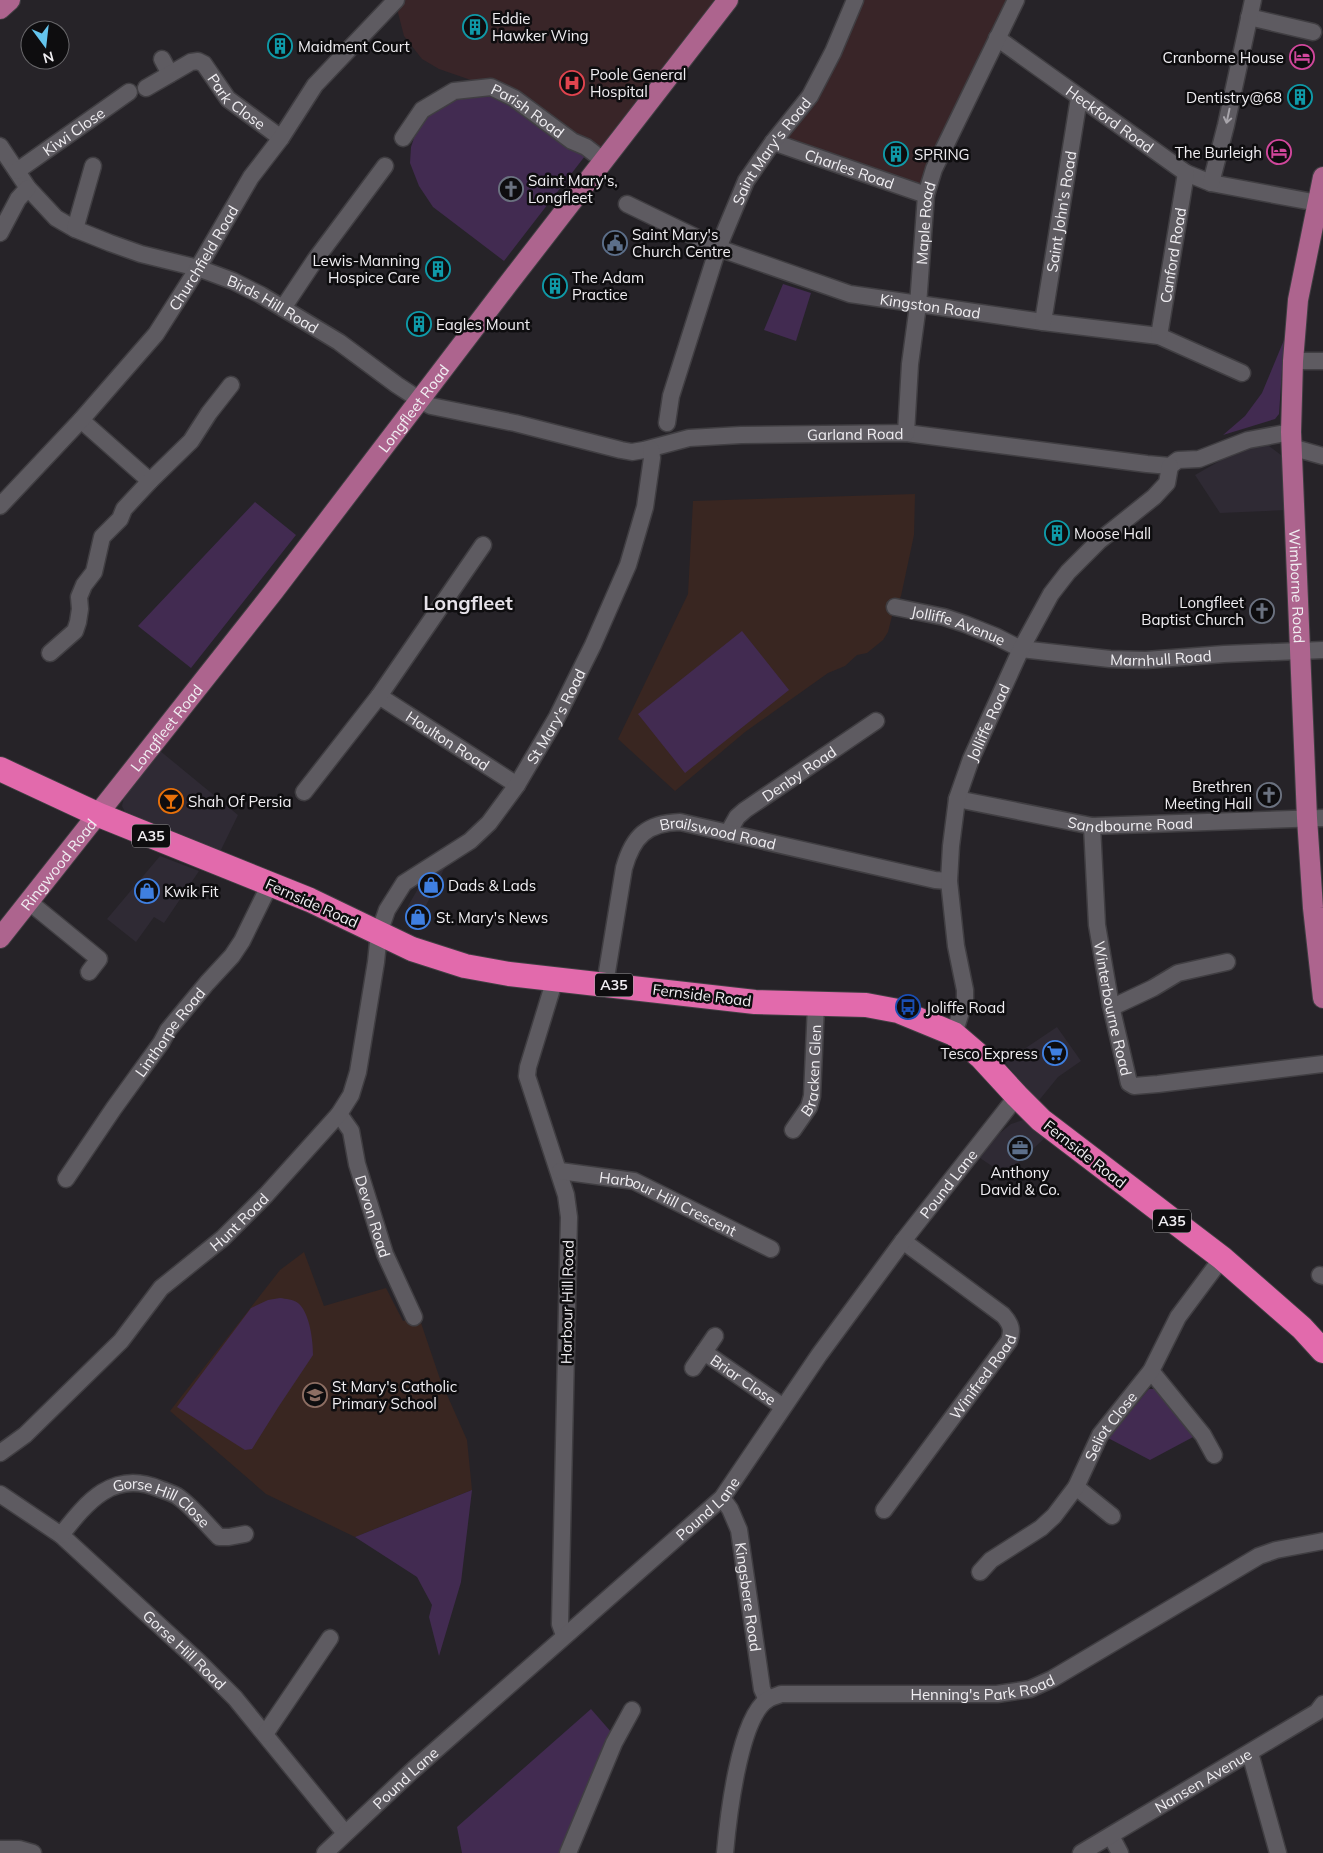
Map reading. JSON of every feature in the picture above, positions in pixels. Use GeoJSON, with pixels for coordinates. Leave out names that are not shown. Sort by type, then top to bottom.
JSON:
{"type":"FeatureCollection","features":[{"type":"Feature","properties":{"kind":"highway","name":"Fernside Road"},"geometry":{"type":"LineString","coordinates":[[0,769],[99,815],[310,900],[412,949],[465,966],[555,979],[755,1002],[866,1006],[898,1011],[954,1034],[982,1058],[1041,1120],[1222,1258],[1302,1328],[1323,1351]]}},
{"type":"Feature","properties":{"kind":"main road"},"geometry":{"type":"LineString","coordinates":[[0,10],[10,0]]}},
{"type":"Feature","properties":{"kind":"main road","name":"Longfleet Road"},"geometry":{"type":"LineString","coordinates":[[99,815],[274,591],[672,70],[728,0]]}},
{"type":"Feature","properties":{"kind":"main road","name":"Wimborne Road"},"geometry":{"type":"LineString","coordinates":[[1323,177],[1298,300],[1293,361],[1291,439],[1300,650],[1315,818],[1313,908],[1323,998]]}},
{"type":"Feature","properties":{"kind":"main road","name":"Ringwood Road"},"geometry":{"type":"LineString","coordinates":[[0,938],[99,815]]}},
{"type":"Feature","properties":{"kind":"street","name":"Churchfield Road"},"geometry":{"type":"LineString","coordinates":[[0,506],[82,420],[156,334],[198,268],[251,177],[281,138],[315,85],[396,0]]}},
{"type":"Feature","properties":{"kind":"street","name":"Saint Mary's Road"},"geometry":{"type":"LineString","coordinates":[[668,423],[671,396],[718,248],[746,181],[773,142],[810,96],[833,52],[855,0]]}},
{"type":"Feature","properties":{"kind":"street","name":"Maple Road"},"geometry":{"type":"LineString","coordinates":[[906,433],[910,364],[918,305],[926,195],[934,169],[1016,0]]}},
{"type":"Feature","properties":{"kind":"street"},"geometry":{"type":"LineString","coordinates":[[1211,183],[1226,125],[1253,0]]}},
{"type":"Feature","properties":{"kind":"street"},"geometry":{"type":"LineString","coordinates":[[1249,17],[1314,32]]}},
{"type":"Feature","properties":{"kind":"street","name":"Heckford Road"},"geometry":{"type":"LineString","coordinates":[[997,38],[1186,173],[1211,183],[1318,203]]}},
{"type":"Feature","properties":{"kind":"street"},"geometry":{"type":"LineString","coordinates":[[162,59],[170,74]]}},
{"type":"Feature","properties":{"kind":"street","name":"Park Close"},"geometry":{"type":"LineString","coordinates":[[146,88],[191,62],[198,61],[204,64],[228,99],[281,138]]}},
{"type":"Feature","properties":{"kind":"street","name":"Parish Road"},"geometry":{"type":"LineString","coordinates":[[403,138],[422,110],[454,91],[491,86],[514,98],[572,141],[586,147],[604,161]]}},
{"type":"Feature","properties":{"kind":"street","name":"Kiwi Close"},"geometry":{"type":"LineString","coordinates":[[17,170],[129,92]]}},
{"type":"Feature","properties":{"kind":"street","name":"Saint John's Road"},"geometry":{"type":"LineString","coordinates":[[1043,322],[1079,98]]}},
{"type":"Feature","properties":{"kind":"street","name":"Charles Road"},"geometry":{"type":"LineString","coordinates":[[773,142],[926,195]]}},
{"type":"Feature","properties":{"kind":"street","name":"Birds Hill Road"},"geometry":{"type":"LineString","coordinates":[[0,146],[28,188],[56,218],[75,229],[141,254],[198,268],[233,281],[262,295],[339,342],[420,400]]}},
{"type":"Feature","properties":{"kind":"street"},"geometry":{"type":"LineString","coordinates":[[75,229],[93,166]]}},
{"type":"Feature","properties":{"kind":"street"},"geometry":{"type":"LineString","coordinates":[[283,308],[315,260],[386,166]]}},
{"type":"Feature","properties":{"kind":"street","name":"Canford Road"},"geometry":{"type":"LineString","coordinates":[[1159,336],[1186,173]]}},
{"type":"Feature","properties":{"kind":"street"},"geometry":{"type":"LineString","coordinates":[[0,233],[18,199],[28,188]]}},
{"type":"Feature","properties":{"kind":"street","name":"Kingston Road"},"geometry":{"type":"LineString","coordinates":[[627,204],[718,248],[850,294],[1043,322],[1159,336],[1242,373]]}},
{"type":"Feature","properties":{"kind":"street"},"geometry":{"type":"LineString","coordinates":[[1293,361],[1323,362]]}},
{"type":"Feature","properties":{"kind":"street"},"geometry":{"type":"LineString","coordinates":[[50,653],[75,631],[80,609],[71,597],[94,572],[102,538],[120,519],[124,509],[191,441],[209,413],[232,385]]}},
{"type":"Feature","properties":{"kind":"street","name":"Garland Road"},"geometry":{"type":"LineString","coordinates":[[420,400],[431,406],[515,423],[632,452],[651,449],[689,438],[741,435],[906,433],[1170,466],[1178,460],[1199,459],[1248,440],[1291,439]]}},
{"type":"Feature","properties":{"kind":"street"},"geometry":{"type":"LineString","coordinates":[[82,420],[150,481]]}},
{"type":"Feature","properties":{"kind":"street"},"geometry":{"type":"LineString","coordinates":[[1291,439],[1323,456]]}},
{"type":"Feature","properties":{"kind":"street","name":"St Mary's Road"},"geometry":{"type":"LineString","coordinates":[[378,933],[387,910],[404,883],[480,833],[517,785],[557,717],[594,645],[628,565],[645,507],[652,458],[651,449]]}},
{"type":"Feature","properties":{"kind":"street","name":"Jolliffe Road"},"geometry":{"type":"LineString","coordinates":[[954,1034],[965,1000],[965,990],[956,946],[949,881],[950,846],[957,799],[971,759],[1021,649],[1051,594],[1068,572],[1105,535],[1154,497],[1166,483],[1170,466]]}},
{"type":"Feature","properties":{"kind":"street"},"geometry":{"type":"LineString","coordinates":[[304,792],[379,696],[483,545]]}},
{"type":"Feature","properties":{"kind":"street","name":"Jolliffe Avenue"},"geometry":{"type":"LineString","coordinates":[[895,607],[965,624],[1021,649]]}},
{"type":"Feature","properties":{"kind":"street","name":"Marnhull Road"},"geometry":{"type":"LineString","coordinates":[[1021,649],[1110,659],[1146,660],[1323,650]]}},
{"type":"Feature","properties":{"kind":"street","name":"Houlton Road"},"geometry":{"type":"LineString","coordinates":[[379,696],[517,785]]}},
{"type":"Feature","properties":{"kind":"street","name":"Denby Road"},"geometry":{"type":"LineString","coordinates":[[728,833],[737,817],[745,810],[876,721]]}},
{"type":"Feature","properties":{"kind":"street","name":"Sandbourne Road"},"geometry":{"type":"LineString","coordinates":[[957,799],[1092,826],[1315,818]]}},
{"type":"Feature","properties":{"kind":"street","name":"Brailswood Road"},"geometry":{"type":"LineString","coordinates":[[605,984],[624,868],[629,851],[638,837],[651,827],[680,822],[935,880],[949,881]]}},
{"type":"Feature","properties":{"kind":"street","name":"Winterbourne Road"},"geometry":{"type":"LineString","coordinates":[[1092,826],[1096,925],[1110,1006],[1128,1083],[1134,1086],[1323,1064]]}},
{"type":"Feature","properties":{"kind":"street","name":"Linthorpe Road"},"geometry":{"type":"LineString","coordinates":[[66,1179],[161,1043],[168,1030],[232,956],[242,941],[270,884]]}},
{"type":"Feature","properties":{"kind":"street"},"geometry":{"type":"LineString","coordinates":[[28,901],[99,959],[90,972]]}},
{"type":"Feature","properties":{"kind":"street","name":"Hunt Road"},"geometry":{"type":"LineString","coordinates":[[0,1453],[25,1435],[121,1341],[161,1288],[223,1238],[266,1195],[339,1114],[351,1095],[358,1072],[376,962],[378,933]]}},
{"type":"Feature","properties":{"kind":"street"},"geometry":{"type":"LineString","coordinates":[[1110,1006],[1117,1005],[1178,974],[1227,962]]}},
{"type":"Feature","properties":{"kind":"street","name":"Harbour Hill Road"},"geometry":{"type":"LineString","coordinates":[[555,979],[528,1067],[527,1076],[560,1171],[566,1194],[568,1217],[560,1624],[564,1635]]}},
{"type":"Feature","properties":{"kind":"street","name":"Bracken Glen"},"geometry":{"type":"LineString","coordinates":[[793,1130],[809,1106],[812,1096],[816,1005]]}},
{"type":"Feature","properties":{"kind":"street","name":"Pound Lane"},"geometry":{"type":"LineString","coordinates":[[325,1853],[564,1635],[722,1498],[782,1406],[903,1241],[1017,1096]]}},
{"type":"Feature","properties":{"kind":"street","name":"Devon Road"},"geometry":{"type":"LineString","coordinates":[[339,1114],[350,1131],[357,1164],[385,1254],[414,1317]]}},
{"type":"Feature","properties":{"kind":"street","name":"Harbour Hill Crescent"},"geometry":{"type":"LineString","coordinates":[[560,1171],[634,1181],[771,1249]]}},
{"type":"Feature","properties":{"kind":"street","name":"Winifred Road"},"geometry":{"type":"LineString","coordinates":[[884,1510],[1009,1341],[1011,1335],[1010,1325],[1003,1315],[903,1241]]}},
{"type":"Feature","properties":{"kind":"street","name":"Seliot Close"},"geometry":{"type":"LineString","coordinates":[[980,1572],[991,1560],[1041,1528],[1054,1516],[1076,1487],[1100,1436],[1151,1370],[1178,1317],[1222,1258]]}},
{"type":"Feature","properties":{"kind":"street","name":"Briar Close"},"geometry":{"type":"LineString","coordinates":[[693,1368],[715,1336]]}},
{"type":"Feature","properties":{"kind":"street","name":"Briar Close"},"geometry":{"type":"LineString","coordinates":[[704,1352],[782,1406]]}},
{"type":"Feature","properties":{"kind":"street"},"geometry":{"type":"LineString","coordinates":[[1151,1370],[1203,1435],[1214,1455]]}},
{"type":"Feature","properties":{"kind":"street","name":"Gorse Hill Close"},"geometry":{"type":"LineString","coordinates":[[61,1535],[87,1504],[100,1492],[111,1486],[128,1483],[144,1484],[162,1494],[177,1496],[219,1537],[245,1534]]}},
{"type":"Feature","properties":{"kind":"street"},"geometry":{"type":"LineString","coordinates":[[1076,1487],[1112,1516]]}},
{"type":"Feature","properties":{"kind":"street","name":"Gorse Hill Road"},"geometry":{"type":"LineString","coordinates":[[0,1494],[61,1535],[198,1661],[235,1698],[345,1833]]}},
{"type":"Feature","properties":{"kind":"street","name":"Kingsbere Road"},"geometry":{"type":"LineString","coordinates":[[722,1498],[730,1509],[739,1530],[762,1689],[766,1700]]}},
{"type":"Feature","properties":{"kind":"street","name":"Henning's Park Road"},"geometry":{"type":"LineString","coordinates":[[766,1700],[781,1694],[997,1694],[1030,1689],[1052,1679],[1259,1556],[1276,1550],[1323,1541]]}},
{"type":"Feature","properties":{"kind":"street"},"geometry":{"type":"LineString","coordinates":[[265,1734],[330,1638]]}},
{"type":"Feature","properties":{"kind":"street"},"geometry":{"type":"LineString","coordinates":[[725,1853],[730,1804],[738,1764],[752,1717],[766,1700]]}},
{"type":"Feature","properties":{"kind":"street","name":"Nansen Avenue"},"geometry":{"type":"LineString","coordinates":[[1081,1853],[1317,1712],[1323,1704]]}},
{"type":"Feature","properties":{"kind":"street"},"geometry":{"type":"LineString","coordinates":[[568,1853],[611,1751],[632,1710]]}},
{"type":"Feature","properties":{"kind":"street"},"geometry":{"type":"LineString","coordinates":[[1250,1753],[1278,1853]]}},
{"type":"Feature","properties":{"kind":"street"},"geometry":{"type":"LineString","coordinates":[[1111,1836],[1120,1853]]}},
{"type":"Feature","properties":{"kind":"street"},"geometry":{"type":"LineString","coordinates":[[0,1849],[18,1849],[33,1853]]}},
{"type":"Feature","properties":{"kind":"shaded area","name":"Poole General Hospital"},"geometry":{"type":"Polygon","coordinates":[[[396,0],[728,0],[604,161],[491,87],[439,69],[422,59],[404,36],[396,0]]]}},
{"type":"Feature","properties":{"kind":"shaded area"},"geometry":{"type":"Polygon","coordinates":[[[855,0],[1018,0],[926,195],[773,142],[810,96],[855,0]]]}},
{"type":"Feature","properties":{"kind":"shaded area"},"geometry":{"type":"Polygon","coordinates":[[[488,92],[514,103],[585,156],[504,261],[433,207],[419,186],[410,163],[411,147],[417,129],[430,113],[456,95],[488,92]]]}},
{"type":"Feature","properties":{"kind":"shaded area"},"geometry":{"type":"Polygon","coordinates":[[[783,284],[811,293],[796,341],[764,330],[783,284]]]}},
{"type":"Feature","properties":{"kind":"shaded area"},"geometry":{"type":"Polygon","coordinates":[[[1284,340],[1279,414],[1275,419],[1223,435],[1245,416],[1262,393],[1284,340]]]}},
{"type":"Feature","properties":{"kind":"shaded area"},"geometry":{"type":"Polygon","coordinates":[[[1261,444],[1269,446],[1281,455],[1284,465],[1286,510],[1220,513],[1195,475],[1237,451],[1261,444]]]}},
{"type":"Feature","properties":{"kind":"shaded area"},"geometry":{"type":"Polygon","coordinates":[[[915,494],[914,535],[901,596],[892,616],[888,632],[883,640],[867,653],[857,655],[845,666],[828,673],[745,732],[675,791],[618,739],[688,594],[693,501],[915,494]]]}},
{"type":"Feature","properties":{"kind":"shaded area"},"geometry":{"type":"Polygon","coordinates":[[[255,502],[296,535],[191,668],[138,626],[255,502]]]}},
{"type":"Feature","properties":{"kind":"shaded area"},"geometry":{"type":"Polygon","coordinates":[[[742,631],[789,690],[685,773],[638,714],[742,631]]]}},
{"type":"Feature","properties":{"kind":"shaded area"},"geometry":{"type":"Polygon","coordinates":[[[159,750],[238,815],[218,856],[131,819],[125,812],[122,806],[125,793],[159,750]]]}},
{"type":"Feature","properties":{"kind":"shaded area"},"geometry":{"type":"Polygon","coordinates":[[[160,856],[199,871],[164,923],[154,917],[136,942],[107,919],[160,856]]]}},
{"type":"Feature","properties":{"kind":"shaded area"},"geometry":{"type":"Polygon","coordinates":[[[447,863],[414,930],[409,920],[408,906],[419,887],[447,863]]]}},
{"type":"Feature","properties":{"kind":"shaded area"},"geometry":{"type":"Polygon","coordinates":[[[1057,1027],[1081,1061],[1058,1077],[1036,1104],[1005,1062],[1057,1027]]]}},
{"type":"Feature","properties":{"kind":"shaded area"},"geometry":{"type":"Polygon","coordinates":[[[1029,1118],[1049,1134],[1005,1175],[980,1158],[994,1138],[1011,1124],[1029,1118]]]}},
{"type":"Feature","properties":{"kind":"shaded area","name":"St Mary's Catholic Primary School"},"geometry":{"type":"Polygon","coordinates":[[[304,1252],[324,1306],[386,1288],[403,1321],[414,1317],[420,1320],[440,1379],[467,1440],[472,1490],[355,1537],[266,1494],[170,1411],[280,1270],[304,1252]]]}},
{"type":"Feature","properties":{"kind":"shaded area"},"geometry":{"type":"Polygon","coordinates":[[[280,1298],[298,1303],[305,1313],[310,1328],[313,1355],[252,1449],[245,1450],[177,1407],[251,1308],[268,1300],[280,1298]]]}},
{"type":"Feature","properties":{"kind":"shaded area"},"geometry":{"type":"Polygon","coordinates":[[[1149,1389],[1157,1390],[1195,1436],[1150,1460],[1108,1438],[1149,1389]]]}},
{"type":"Feature","properties":{"kind":"shaded area"},"geometry":{"type":"Polygon","coordinates":[[[472,1490],[461,1582],[439,1656],[429,1617],[432,1605],[417,1577],[355,1537],[472,1490]]]}},
{"type":"Feature","properties":{"kind":"shaded area"},"geometry":{"type":"Polygon","coordinates":[[[591,1709],[612,1733],[564,1853],[462,1853],[457,1827],[591,1709]]]}},
{"type":"Feature","properties":{"kind":"place","name":"Eddie Hawker Wing"},"geometry":{"type":"Point","coordinates":[475,27]}},
{"type":"Feature","properties":{"kind":"place","name":"Maidment Court"},"geometry":{"type":"Point","coordinates":[280,46]}},
{"type":"Feature","properties":{"kind":"place","name":"Cranborne House"},"geometry":{"type":"Point","coordinates":[1302,57]}},
{"type":"Feature","properties":{"kind":"place","name":"Poole General Hospital"},"geometry":{"type":"Point","coordinates":[572,83]}},
{"type":"Feature","properties":{"kind":"place","name":"Dentistry@68"},"geometry":{"type":"Point","coordinates":[1300,97]}},
{"type":"Feature","properties":{"kind":"place","name":"The Burleigh"},"geometry":{"type":"Point","coordinates":[1279,152]}},
{"type":"Feature","properties":{"kind":"place","name":"SPRING"},"geometry":{"type":"Point","coordinates":[896,154]}},
{"type":"Feature","properties":{"kind":"place","name":"Saint Mary's, Longfleet"},"geometry":{"type":"Point","coordinates":[511,189]}},
{"type":"Feature","properties":{"kind":"place","name":"Saint Mary's Church Centre"},"geometry":{"type":"Point","coordinates":[615,243]}},
{"type":"Feature","properties":{"kind":"place","name":"Lewis-Manning Hospice Care"},"geometry":{"type":"Point","coordinates":[438,269]}},
{"type":"Feature","properties":{"kind":"place","name":"The Adam Practice"},"geometry":{"type":"Point","coordinates":[555,286]}},
{"type":"Feature","properties":{"kind":"place","name":"Eagles Mount"},"geometry":{"type":"Point","coordinates":[419,324]}},
{"type":"Feature","properties":{"kind":"place","name":"Moose Hall"},"geometry":{"type":"Point","coordinates":[1057,533]}},
{"type":"Feature","properties":{"kind":"place","name":"Longfleet Baptist Church"},"geometry":{"type":"Point","coordinates":[1262,611]}},
{"type":"Feature","properties":{"kind":"place","name":"Brethren Meeting Hall"},"geometry":{"type":"Point","coordinates":[1269,795]}},
{"type":"Feature","properties":{"kind":"place","name":"Shah Of Persia"},"geometry":{"type":"Point","coordinates":[171,801]}},
{"type":"Feature","properties":{"kind":"place","name":"Dads & Lads"},"geometry":{"type":"Point","coordinates":[431,885]}},
{"type":"Feature","properties":{"kind":"place","name":"Kwik Fit"},"geometry":{"type":"Point","coordinates":[147,891]}},
{"type":"Feature","properties":{"kind":"place","name":"St. Mary's News"},"geometry":{"type":"Point","coordinates":[418,917]}},
{"type":"Feature","properties":{"kind":"place","name":"Joliffe Road"},"geometry":{"type":"Point","coordinates":[908,1007]}},
{"type":"Feature","properties":{"kind":"place","name":"Tesco Express"},"geometry":{"type":"Point","coordinates":[1055,1053]}},
{"type":"Feature","properties":{"kind":"place","name":"Anthony David & Co."},"geometry":{"type":"Point","coordinates":[1020,1148]}},
{"type":"Feature","properties":{"kind":"place","name":"St Mary's Catholic Primary School"},"geometry":{"type":"Point","coordinates":[315,1395]}},
{"type":"Feature","properties":{"kind":"district","name":"Longfleet"},"geometry":{"type":"Point","coordinates":[468,602]}}]}
